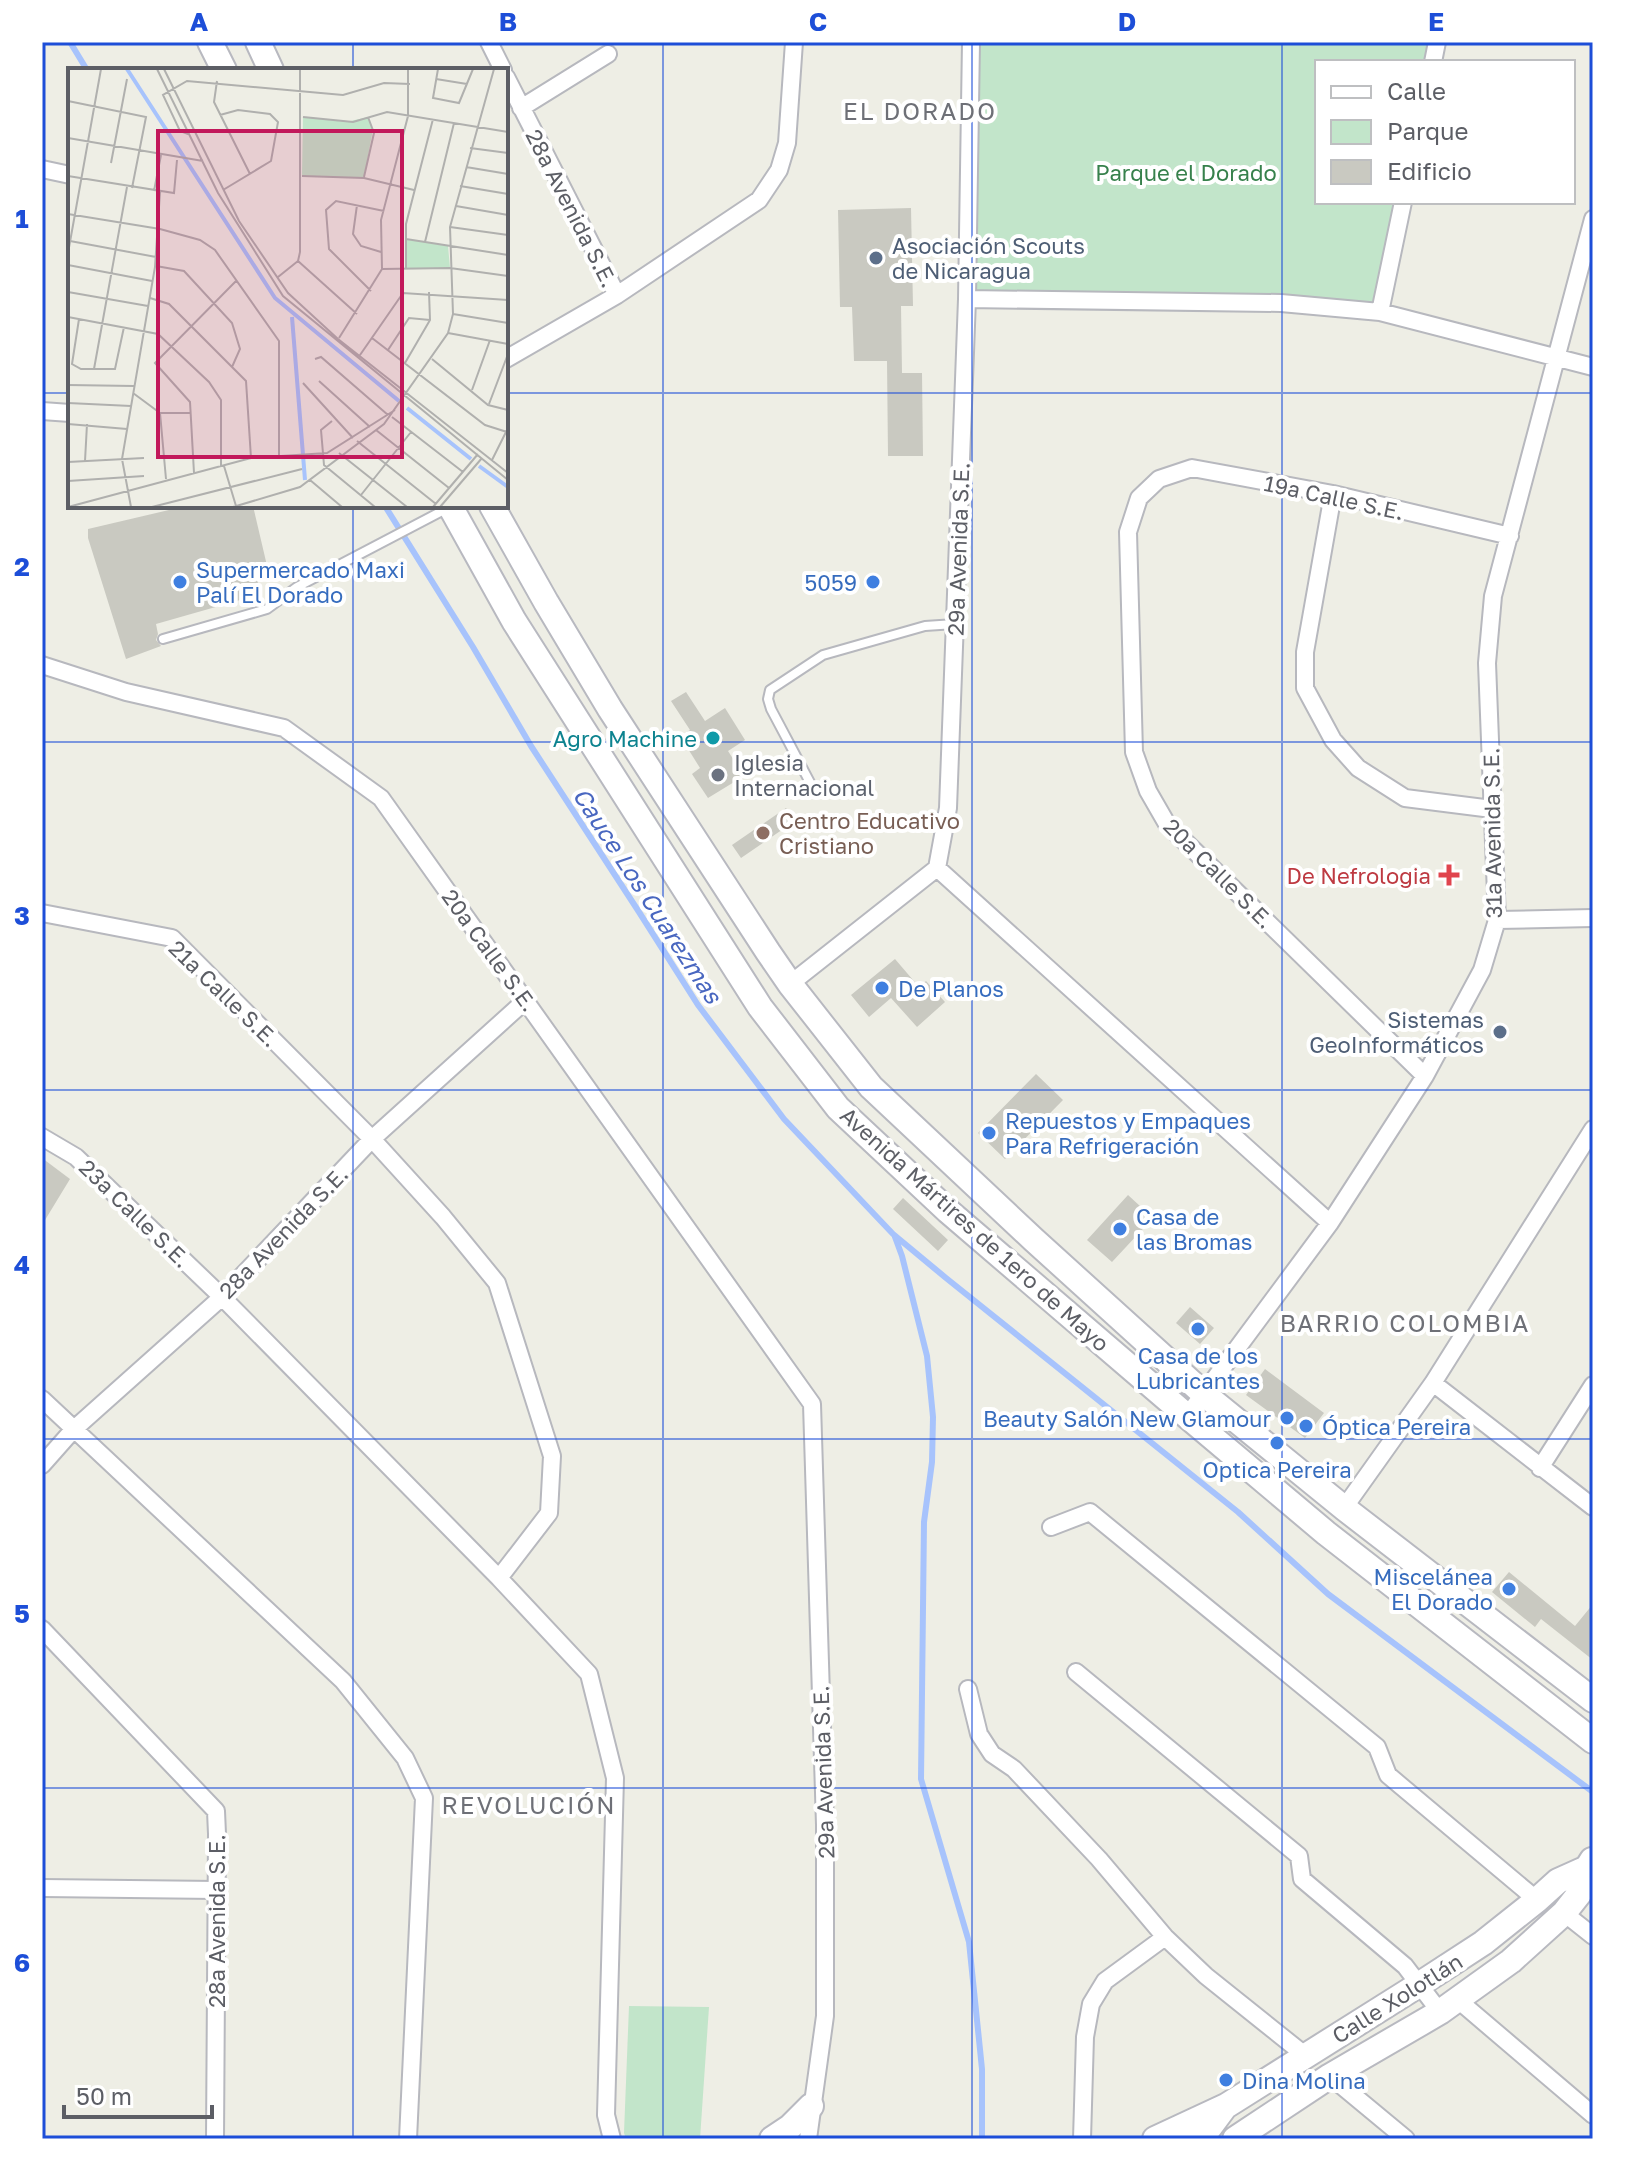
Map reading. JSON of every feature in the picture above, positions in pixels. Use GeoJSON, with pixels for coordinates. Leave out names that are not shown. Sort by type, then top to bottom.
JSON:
{"type":"FeatureCollection","features":[{"type":"Feature","properties":{"kind":"main road"},"geometry":{"type":"LineString","coordinates":[[210,42],[223,68]]}},
{"type":"Feature","properties":{"kind":"main road"},"geometry":{"type":"LineString","coordinates":[[258,42],[270,68]]}},
{"type":"Feature","properties":{"kind":"main road","name":"Avenida Mártires de 1ero de Mayo"},"geometry":{"type":"LineString","coordinates":[[493,508],[610,709],[790,984],[871,1087],[1204,1394],[1344,1508],[1593,1700]]}},
{"type":"Feature","properties":{"kind":"main road","name":"Avenida Mártires de 1ero de Mayo"},"geometry":{"type":"LineString","coordinates":[[444,510],[760,1007],[838,1108],[948,1211],[1326,1533],[1593,1741]]}},
{"type":"Feature","properties":{"kind":"main road"},"geometry":{"type":"LineString","coordinates":[[514,621],[546,602]]}},
{"type":"Feature","properties":{"kind":"main road","name":"Calle Xolotlán"},"geometry":{"type":"LineString","coordinates":[[1155,2139],[1226,2106],[1420,1984],[1483,1943],[1558,1881],[1590,1863]]}},
{"type":"Feature","properties":{"kind":"main road","name":"Calle Xolotlán"},"geometry":{"type":"LineString","coordinates":[[1235,2139],[1330,2076],[1449,2006],[1511,1961],[1564,1913],[1579,1894],[1590,1863]]}},
{"type":"Feature","properties":{"kind":"main road"},"geometry":{"type":"LineString","coordinates":[[772,2139],[790,2127],[811,2106]]}},
{"type":"Feature","properties":{"kind":"main road"},"geometry":{"type":"LineString","coordinates":[[1201,2139],[1226,2106]]}},
{"type":"Feature","properties":{"kind":"street"},"geometry":{"type":"LineString","coordinates":[[489,42],[502,68]]}},
{"type":"Feature","properties":{"kind":"street"},"geometry":{"type":"LineString","coordinates":[[508,358],[617,295],[759,200],[779,170],[787,143],[794,42]]}},
{"type":"Feature","properties":{"kind":"street","name":"29a Avenida S.E."},"geometry":{"type":"LineString","coordinates":[[937,868],[948,808],[956,624],[967,299],[971,42]]}},
{"type":"Feature","properties":{"kind":"street"},"geometry":{"type":"LineString","coordinates":[[521,108],[608,54]]}},
{"type":"Feature","properties":{"kind":"street","name":"28a Avenida S.E."},"geometry":{"type":"LineString","coordinates":[[508,81],[617,295]]}},
{"type":"Feature","properties":{"kind":"street"},"geometry":{"type":"LineString","coordinates":[[42,169],[68,175]]}},
{"type":"Feature","properties":{"kind":"street"},"geometry":{"type":"LineString","coordinates":[[1380,312],[1403,204]]}},
{"type":"Feature","properties":{"kind":"street","name":"31a Avenida S.E."},"geometry":{"type":"LineString","coordinates":[[1187,1416],[1330,1223],[1425,1076],[1482,970],[1497,920],[1487,663],[1493,596],[1593,219]]}},
{"type":"Feature","properties":{"kind":"street"},"geometry":{"type":"LineString","coordinates":[[967,299],[1281,303],[1380,312],[1593,367]]}},
{"type":"Feature","properties":{"kind":"street"},"geometry":{"type":"LineString","coordinates":[[42,411],[68,413]]}},
{"type":"Feature","properties":{"kind":"street","name":"19a Calle S.E."},"geometry":{"type":"LineString","coordinates":[[1159,479],[1192,468],[1333,494],[1510,536]]}},
{"type":"Feature","properties":{"kind":"street","name":"20a Calle S.E."},"geometry":{"type":"LineString","coordinates":[[1159,479],[1139,498],[1128,532],[1134,752],[1148,791],[1167,824],[1425,1076]]}},
{"type":"Feature","properties":{"kind":"street"},"geometry":{"type":"LineString","coordinates":[[1333,494],[1305,652],[1305,688],[1333,740],[1358,768],[1405,798],[1492,809]]}},
{"type":"Feature","properties":{"kind":"street","name":"20a Calle S.E."},"geometry":{"type":"LineString","coordinates":[[42,665],[126,692],[284,728],[381,798],[812,1404]]}},
{"type":"Feature","properties":{"kind":"street"},"geometry":{"type":"LineString","coordinates":[[790,984],[937,868],[1330,1223]]}},
{"type":"Feature","properties":{"kind":"street","name":"21a Calle S.E."},"geometry":{"type":"LineString","coordinates":[[42,913],[172,938],[372,1139],[443,1217],[497,1283],[552,1456],[549,1513],[499,1578]]}},
{"type":"Feature","properties":{"kind":"street"},"geometry":{"type":"LineString","coordinates":[[1497,920],[1593,918]]}},
{"type":"Feature","properties":{"kind":"street","name":"28a Avenida S.E."},"geometry":{"type":"LineString","coordinates":[[42,1465],[73,1430],[222,1297],[372,1139],[526,1000]]}},
{"type":"Feature","properties":{"kind":"street"},"geometry":{"type":"LineString","coordinates":[[1344,1508],[1433,1383],[1593,1129]]}},
{"type":"Feature","properties":{"kind":"street","name":"23a Calle S.E."},"geometry":{"type":"LineString","coordinates":[[42,1137],[76,1157],[222,1297],[499,1578],[589,1674],[615,1778],[606,2115],[612,2139]]}},
{"type":"Feature","properties":{"kind":"street"},"geometry":{"type":"LineString","coordinates":[[1433,1383],[1593,1507]]}},
{"type":"Feature","properties":{"kind":"street"},"geometry":{"type":"LineString","coordinates":[[1540,1468],[1593,1385]]}},
{"type":"Feature","properties":{"kind":"street"},"geometry":{"type":"LineString","coordinates":[[42,1399],[343,1681],[405,1758],[424,1798],[408,2139]]}},
{"type":"Feature","properties":{"kind":"street","name":"29a Avenida S.E."},"geometry":{"type":"LineString","coordinates":[[808,2139],[825,2016],[825,1809],[812,1404]]}},
{"type":"Feature","properties":{"kind":"street"},"geometry":{"type":"LineString","coordinates":[[1051,1527],[1090,1512],[1377,1747],[1388,1775],[1537,1900]]}},
{"type":"Feature","properties":{"kind":"street","name":"28a Avenida S.E."},"geometry":{"type":"LineString","coordinates":[[42,1629],[216,1811],[215,2139]]}},
{"type":"Feature","properties":{"kind":"street"},"geometry":{"type":"LineString","coordinates":[[1076,1672],[1299,1856],[1302,1879],[1405,1966],[1420,1984],[1593,2115]]}},
{"type":"Feature","properties":{"kind":"street"},"geometry":{"type":"LineString","coordinates":[[968,1689],[979,1734],[992,1754],[1014,1769],[1036,1792],[1099,1859],[1165,1937],[1206,1976],[1306,2056]]}},
{"type":"Feature","properties":{"kind":"street"},"geometry":{"type":"LineString","coordinates":[[42,1888],[217,1890]]}},
{"type":"Feature","properties":{"kind":"street"},"geometry":{"type":"LineString","coordinates":[[1564,1913],[1593,1936]]}},
{"type":"Feature","properties":{"kind":"street"},"geometry":{"type":"LineString","coordinates":[[1082,2139],[1085,2037],[1091,2004],[1105,1981],[1165,1937]]}},
{"type":"Feature","properties":{"kind":"street"},"geometry":{"type":"LineString","coordinates":[[1330,2076],[1406,2139]]}},
{"type":"Feature","properties":{"kind":"lane"},"geometry":{"type":"LineString","coordinates":[[163,639],[267,609],[297,587],[444,510]]}},
{"type":"Feature","properties":{"kind":"lane"},"geometry":{"type":"LineString","coordinates":[[814,790],[771,709],[768,699],[770,690],[823,655],[925,626],[956,624]]}},
{"type":"Feature","properties":{"kind":"green space","name":"Parque el Dorado"},"geometry":{"type":"Polygon","coordinates":[[[971,42],[1437,42],[1433,60],[1315,60],[1315,204],[1403,204],[1380,312],[967,299],[971,42]]]}},
{"type":"Feature","properties":{"kind":"green space"},"geometry":{"type":"Polygon","coordinates":[[[629,2006],[709,2007],[700,2139],[626,2139],[629,2006]]]}},
{"type":"Feature","properties":{"kind":"building"},"geometry":{"type":"Polygon","coordinates":[[[911,208],[913,306],[901,306],[902,373],[922,373],[923,456],[888,456],[887,361],[854,361],[852,307],[840,307],[838,210],[911,208]]]}},
{"type":"Feature","properties":{"kind":"building","name":"Supermercado Maxi Palí El Dorado"},"geometry":{"type":"Polygon","coordinates":[[[177,508],[253,508],[268,570],[256,576],[261,594],[156,624],[156,640],[161,646],[126,659],[88,538],[88,529],[177,508]]]}},
{"type":"Feature","properties":{"kind":"building"},"geometry":{"type":"Polygon","coordinates":[[[686,692],[705,721],[725,708],[745,740],[728,751],[744,776],[708,798],[692,774],[700,768],[680,736],[690,730],[671,701],[686,692]]]}},
{"type":"Feature","properties":{"kind":"building","name":"Centro Educativo Cristiano"},"geometry":{"type":"Polygon","coordinates":[[[786,808],[795,821],[741,858],[732,845],[786,808]]]}},
{"type":"Feature","properties":{"kind":"building"},"geometry":{"type":"Polygon","coordinates":[[[895,959],[919,987],[926,981],[945,1002],[917,1027],[891,998],[869,1017],[851,995],[895,959]]]}},
{"type":"Feature","properties":{"kind":"building"},"geometry":{"type":"Polygon","coordinates":[[[1036,1074],[1063,1100],[1005,1159],[978,1133],[1036,1074]]]}},
{"type":"Feature","properties":{"kind":"building"},"geometry":{"type":"Polygon","coordinates":[[[42,1158],[70,1179],[42,1225],[42,1158]]]}},
{"type":"Feature","properties":{"kind":"building","name":"Casa de las Bromas"},"geometry":{"type":"Polygon","coordinates":[[[1128,1195],[1153,1218],[1112,1262],[1087,1240],[1128,1195]]]}},
{"type":"Feature","properties":{"kind":"building"},"geometry":{"type":"Polygon","coordinates":[[[903,1198],[948,1240],[938,1251],[893,1209],[903,1198]]]}},
{"type":"Feature","properties":{"kind":"building","name":"Casa de los Lubricantes"},"geometry":{"type":"Polygon","coordinates":[[[1190,1307],[1214,1328],[1200,1344],[1176,1323],[1190,1307]]]}},
{"type":"Feature","properties":{"kind":"building"},"geometry":{"type":"Polygon","coordinates":[[[1265,1369],[1324,1413],[1305,1438],[1246,1395],[1265,1369]]]}},
{"type":"Feature","properties":{"kind":"building"},"geometry":{"type":"Polygon","coordinates":[[[1509,1572],[1575,1626],[1593,1604],[1593,1660],[1541,1619],[1535,1627],[1492,1592],[1509,1572]]]}},
{"type":"Feature","properties":{"kind":"waterway"},"geometry":{"type":"LineString","coordinates":[[70,42],[86,68]]}},
{"type":"Feature","properties":{"kind":"waterway","name":"Cauce Los Cuarezmas"},"geometry":{"type":"LineString","coordinates":[[386,508],[531,746],[698,1005],[784,1119],[893,1234],[1238,1512],[1328,1594],[1593,1792]]}},
{"type":"Feature","properties":{"kind":"waterway"},"geometry":{"type":"LineString","coordinates":[[895,1237],[927,1356],[933,1417],[932,1462],[924,1522],[921,1779],[969,1942],[982,2069],[982,2139]]}},
{"type":"Feature","properties":{"kind":"place","name":"Asociación Scouts de Nicaragua"},"geometry":{"type":"Point","coordinates":[876,258]}},
{"type":"Feature","properties":{"kind":"place","name":"Supermercado Maxi Palí El Dorado"},"geometry":{"type":"Point","coordinates":[180,582]}},
{"type":"Feature","properties":{"kind":"place","name":"5059"},"geometry":{"type":"Point","coordinates":[873,582]}},
{"type":"Feature","properties":{"kind":"place","name":"Agro Machine"},"geometry":{"type":"Point","coordinates":[713,738]}},
{"type":"Feature","properties":{"kind":"place","name":"Iglesia Internacional"},"geometry":{"type":"Point","coordinates":[718,775]}},
{"type":"Feature","properties":{"kind":"place","name":"Centro Educativo Cristiano"},"geometry":{"type":"Point","coordinates":[763,833]}},
{"type":"Feature","properties":{"kind":"place","name":"De Nefrologia"},"geometry":{"type":"Point","coordinates":[1449,875]}},
{"type":"Feature","properties":{"kind":"place","name":"De Planos"},"geometry":{"type":"Point","coordinates":[882,988]}},
{"type":"Feature","properties":{"kind":"place","name":"Sistemas GeoInformáticos"},"geometry":{"type":"Point","coordinates":[1500,1032]}},
{"type":"Feature","properties":{"kind":"place","name":"Repuestos y Empaques Para Refrigeración"},"geometry":{"type":"Point","coordinates":[989,1133]}},
{"type":"Feature","properties":{"kind":"place","name":"Casa de las Bromas"},"geometry":{"type":"Point","coordinates":[1120,1229]}},
{"type":"Feature","properties":{"kind":"place","name":"Casa de los Lubricantes"},"geometry":{"type":"Point","coordinates":[1198,1329]}},
{"type":"Feature","properties":{"kind":"place","name":"Beauty Salón New Glamour"},"geometry":{"type":"Point","coordinates":[1287,1418]}},
{"type":"Feature","properties":{"kind":"place","name":"Óptica Pereira"},"geometry":{"type":"Point","coordinates":[1306,1426]}},
{"type":"Feature","properties":{"kind":"place","name":"Optica Pereira"},"geometry":{"type":"Point","coordinates":[1277,1443]}},
{"type":"Feature","properties":{"kind":"place","name":"Miscelánea El Dorado"},"geometry":{"type":"Point","coordinates":[1509,1589]}},
{"type":"Feature","properties":{"kind":"place","name":"Dina Molina"},"geometry":{"type":"Point","coordinates":[1226,2080]}},
{"type":"Feature","properties":{"kind":"district","name":"EL DORADO"},"geometry":{"type":"Point","coordinates":[920,110]}},
{"type":"Feature","properties":{"kind":"district","name":"BARRIO COLOMBIA"},"geometry":{"type":"Point","coordinates":[1405,1322]}},
{"type":"Feature","properties":{"kind":"district","name":"REVOLUCIÓN"},"geometry":{"type":"Point","coordinates":[529,1804]}}]}
